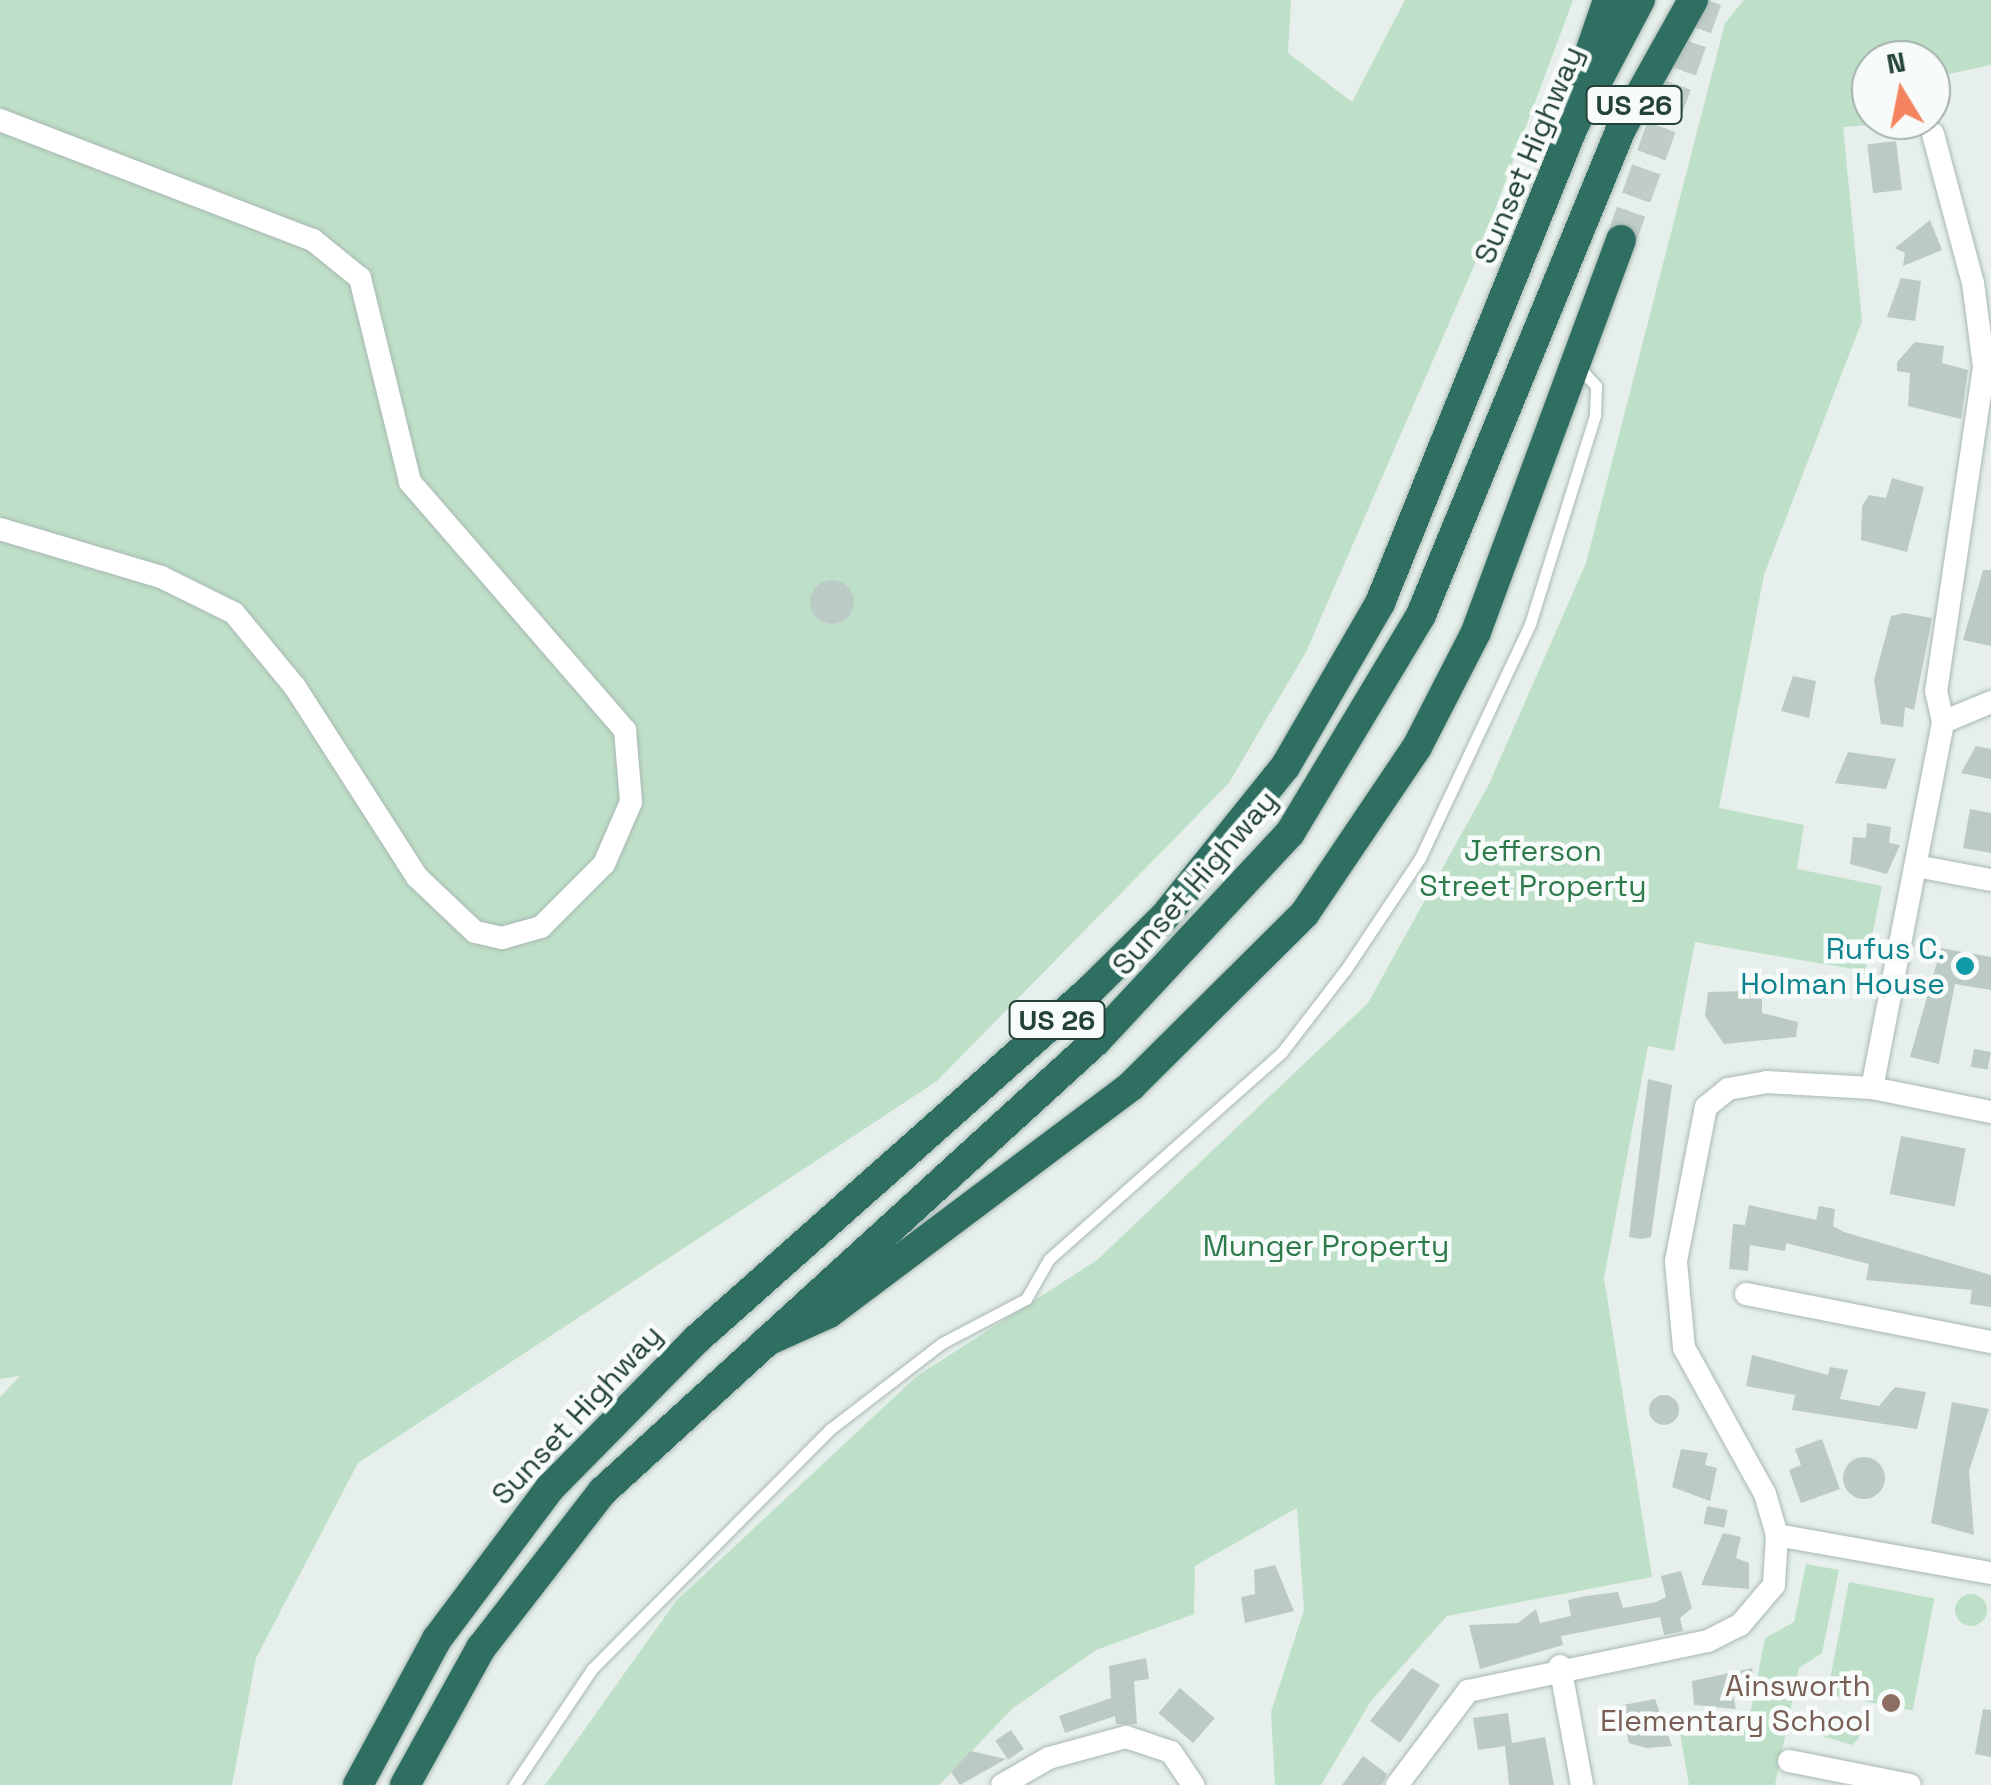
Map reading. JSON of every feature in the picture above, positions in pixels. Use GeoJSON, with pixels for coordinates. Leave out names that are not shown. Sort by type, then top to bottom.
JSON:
{"type":"FeatureCollection","features":[{"type":"Feature","properties":{"kind":"highway"},"geometry":{"type":"LineString","coordinates":[[1573,127],[1575,82],[1608,0]]}},
{"type":"Feature","properties":{"kind":"highway","name":"Sunset Highway"},"geometry":{"type":"LineString","coordinates":[[358,1785],[437,1639],[550,1488],[697,1339],[1090,990],[1258,805],[1380,603],[1573,127],[1640,0]]}},
{"type":"Feature","properties":{"kind":"highway","name":"Sunset Highway"},"geometry":{"type":"LineString","coordinates":[[405,1785],[481,1648],[568,1530],[759,1342],[1096,1041],[1290,834],[1421,615],[1621,129],[1693,0]]}},
{"type":"Feature","properties":{"kind":"highway"},"geometry":{"type":"LineString","coordinates":[[759,1342],[789,1339],[829,1313],[1131,1086],[1305,913],[1447,692],[1506,564],[1621,240]]}},
{"type":"Feature","properties":{"kind":"street"},"geometry":{"type":"LineString","coordinates":[[0,120],[313,240],[360,278],[410,482],[625,730],[631,802],[604,864],[540,926],[502,938],[474,932],[416,877],[295,687],[234,613],[160,577],[0,529]]}},
{"type":"Feature","properties":{"kind":"street"},"geometry":{"type":"LineString","coordinates":[[1872,1088],[1944,722],[1936,691],[1984,367],[1973,283],[1934,140]]}},
{"type":"Feature","properties":{"kind":"street"},"geometry":{"type":"LineString","coordinates":[[1944,722],[1991,702]]}},
{"type":"Feature","properties":{"kind":"street"},"geometry":{"type":"LineString","coordinates":[[1916,866],[1991,880]]}},
{"type":"Feature","properties":{"kind":"street"},"geometry":{"type":"LineString","coordinates":[[1396,1785],[1468,1691],[1560,1666],[1678,1648],[1740,1625],[1774,1585],[1777,1536],[1765,1494],[1684,1348],[1676,1261],[1696,1134],[1716,1096],[1745,1084],[1872,1088],[1991,1112]]}},
{"type":"Feature","properties":{"kind":"street"},"geometry":{"type":"LineString","coordinates":[[1746,1294],[1991,1342]]}},
{"type":"Feature","properties":{"kind":"street"},"geometry":{"type":"LineString","coordinates":[[1777,1536],[1991,1573]]}},
{"type":"Feature","properties":{"kind":"street"},"geometry":{"type":"LineString","coordinates":[[1560,1666],[1582,1785]]}},
{"type":"Feature","properties":{"kind":"street"},"geometry":{"type":"LineString","coordinates":[[1002,1785],[1049,1758],[1126,1737],[1171,1752],[1193,1785]]}},
{"type":"Feature","properties":{"kind":"street"},"geometry":{"type":"LineString","coordinates":[[1789,1761],[1910,1785]]}},
{"type":"Feature","properties":{"kind":"lane"},"geometry":{"type":"LineString","coordinates":[[514,1785],[592,1669],[756,1501],[878,1386],[1026,1299],[1049,1259],[1282,1052],[1380,924],[1478,742],[1551,567],[1594,415],[1596,386],[1577,365]]}},
{"type":"Feature","properties":{"kind":"green space"},"geometry":{"type":"Polygon","coordinates":[[[0,0],[1291,0],[1288,53],[1352,102],[1405,0],[1573,0],[1474,266],[1306,652],[1229,783],[937,1081],[358,1463],[256,1658],[232,1785],[0,1785],[0,1397],[20,1376],[0,1379],[0,0]]]}},
{"type":"Feature","properties":{"kind":"green space"},"geometry":{"type":"Polygon","coordinates":[[[1744,0],[1991,0],[1991,65],[1951,74],[1951,40],[1851,40],[1851,126],[1843,127],[1862,321],[1764,575],[1719,808],[1804,825],[1797,869],[1882,886],[1865,971],[1695,942],[1674,1051],[1648,1046],[1604,1278],[1652,1577],[1447,1616],[1371,1701],[1321,1785],[1275,1785],[1271,1712],[1304,1610],[1297,1508],[1195,1566],[1194,1614],[1096,1650],[1013,1708],[939,1785],[545,1785],[676,1601],[917,1376],[1097,1260],[1368,1003],[1489,784],[1586,563],[1725,23],[1744,0]]]}},
{"type":"Feature","properties":{"kind":"green space"},"geometry":{"type":"Polygon","coordinates":[[[1806,1564],[1839,1570],[1822,1653],[1799,1668],[1775,1785],[1689,1785],[1677,1716],[1747,1730],[1765,1638],[1794,1622],[1806,1564]]]}},
{"type":"Feature","properties":{"kind":"green space"},"geometry":{"type":"Polygon","coordinates":[[[1849,1582],[1934,1599],[1913,1711],[1827,1694],[1849,1582]]]}},
{"type":"Feature","properties":{"kind":"green space"},"geometry":{"type":"Polygon","coordinates":[[[1971,1594],[1982,1599],[1987,1610],[1982,1621],[1971,1626],[1960,1621],[1955,1610],[1960,1599],[1971,1594]]]}},
{"type":"Feature","properties":{"kind":"green space"},"geometry":{"type":"Polygon","coordinates":[[[1819,1714],[1863,1715],[1859,1738],[1852,1745],[1816,1734],[1819,1714]]]}},
{"type":"Feature","properties":{"kind":"building"},"geometry":{"type":"Polygon","coordinates":[[[1896,141],[1902,190],[1873,193],[1867,145],[1896,141]]]}},
{"type":"Feature","properties":{"kind":"building"},"geometry":{"type":"Polygon","coordinates":[[[1930,220],[1942,250],[1903,266],[1905,253],[1895,248],[1930,220]]]}},
{"type":"Feature","properties":{"kind":"building"},"geometry":{"type":"Polygon","coordinates":[[[1901,278],[1921,281],[1915,321],[1887,317],[1901,278]]]}},
{"type":"Feature","properties":{"kind":"building"},"geometry":{"type":"Polygon","coordinates":[[[1915,342],[1944,346],[1942,363],[1968,370],[1961,419],[1908,406],[1910,373],[1897,371],[1897,362],[1915,342]]]}},
{"type":"Feature","properties":{"kind":"building"},"geometry":{"type":"Polygon","coordinates":[[[1892,478],[1924,487],[1907,552],[1861,540],[1862,506],[1869,495],[1886,498],[1892,478]]]}},
{"type":"Feature","properties":{"kind":"building"},"geometry":{"type":"Polygon","coordinates":[[[1983,570],[1991,570],[1991,646],[1963,640],[1983,570]]]}},
{"type":"Feature","properties":{"kind":"building"},"geometry":{"type":"Polygon","coordinates":[[[832,580],[848,586],[854,602],[848,618],[832,624],[816,618],[810,602],[816,586],[832,580]]]}},
{"type":"Feature","properties":{"kind":"building"},"geometry":{"type":"Polygon","coordinates":[[[1904,613],[1932,618],[1914,710],[1905,707],[1903,727],[1881,724],[1874,680],[1891,616],[1904,613]]]}},
{"type":"Feature","properties":{"kind":"building"},"geometry":{"type":"Polygon","coordinates":[[[1793,676],[1816,681],[1809,718],[1781,711],[1793,676]]]}},
{"type":"Feature","properties":{"kind":"building"},"geometry":{"type":"Polygon","coordinates":[[[1976,746],[1991,749],[1991,779],[1961,773],[1976,746]]]}},
{"type":"Feature","properties":{"kind":"building"},"geometry":{"type":"Polygon","coordinates":[[[1848,752],[1896,759],[1886,789],[1835,783],[1848,752]]]}},
{"type":"Feature","properties":{"kind":"building"},"geometry":{"type":"Polygon","coordinates":[[[1970,809],[1991,813],[1991,853],[1963,848],[1970,809]]]}},
{"type":"Feature","properties":{"kind":"building"},"geometry":{"type":"Polygon","coordinates":[[[1867,823],[1891,827],[1889,843],[1900,845],[1887,874],[1850,864],[1853,837],[1866,838],[1867,823]]]}},
{"type":"Feature","properties":{"kind":"building"},"geometry":{"type":"Polygon","coordinates":[[[1941,948],[1991,957],[1991,990],[1955,984],[1939,1064],[1910,1057],[1941,948]]]}},
{"type":"Feature","properties":{"kind":"building"},"geometry":{"type":"Polygon","coordinates":[[[1708,992],[1762,993],[1762,1013],[1798,1022],[1796,1037],[1724,1044],[1705,1016],[1708,992]]]}},
{"type":"Feature","properties":{"kind":"building"},"geometry":{"type":"Polygon","coordinates":[[[1974,1049],[1991,1052],[1988,1070],[1971,1067],[1974,1049]]]}},
{"type":"Feature","properties":{"kind":"building"},"geometry":{"type":"Polygon","coordinates":[[[1648,1079],[1672,1085],[1651,1237],[1641,1239],[1629,1237],[1648,1079]]]}},
{"type":"Feature","properties":{"kind":"building"},"geometry":{"type":"Polygon","coordinates":[[[1901,1136],[1966,1149],[1955,1207],[1890,1194],[1901,1136]]]}},
{"type":"Feature","properties":{"kind":"building"},"geometry":{"type":"Polygon","coordinates":[[[1749,1205],[1816,1220],[1819,1206],[1835,1209],[1833,1226],[1844,1232],[1991,1275],[1991,1307],[1970,1304],[1972,1290],[1866,1280],[1869,1264],[1786,1243],[1785,1251],[1750,1245],[1748,1271],[1729,1269],[1733,1224],[1745,1225],[1749,1205]]]}},
{"type":"Feature","properties":{"kind":"building"},"geometry":{"type":"Polygon","coordinates":[[[1752,1355],[1828,1375],[1830,1367],[1848,1370],[1840,1399],[1879,1406],[1895,1387],[1926,1392],[1917,1429],[1792,1410],[1795,1395],[1746,1386],[1752,1355]]]}},
{"type":"Feature","properties":{"kind":"building"},"geometry":{"type":"Polygon","coordinates":[[[1664,1395],[1675,1399],[1679,1410],[1675,1421],[1664,1425],[1653,1421],[1649,1410],[1653,1399],[1664,1395]]]}},
{"type":"Feature","properties":{"kind":"building"},"geometry":{"type":"Polygon","coordinates":[[[1952,1402],[1989,1409],[1969,1471],[1974,1535],[1931,1523],[1952,1402]]]}},
{"type":"Feature","properties":{"kind":"building"},"geometry":{"type":"Polygon","coordinates":[[[1822,1439],[1840,1489],[1801,1503],[1789,1470],[1801,1465],[1795,1449],[1822,1439]]]}},
{"type":"Feature","properties":{"kind":"building"},"geometry":{"type":"Polygon","coordinates":[[[1681,1449],[1708,1453],[1705,1465],[1717,1468],[1710,1501],[1672,1487],[1681,1449]]]}},
{"type":"Feature","properties":{"kind":"building"},"geometry":{"type":"Polygon","coordinates":[[[1864,1457],[1879,1463],[1885,1478],[1879,1493],[1864,1499],[1849,1493],[1843,1478],[1849,1463],[1864,1457]]]}},
{"type":"Feature","properties":{"kind":"building"},"geometry":{"type":"Polygon","coordinates":[[[1707,1506],[1728,1510],[1724,1528],[1704,1524],[1707,1506]]]}},
{"type":"Feature","properties":{"kind":"building"},"geometry":{"type":"Polygon","coordinates":[[[1723,1533],[1741,1537],[1736,1558],[1749,1563],[1749,1589],[1701,1585],[1723,1533]]]}},
{"type":"Feature","properties":{"kind":"building"},"geometry":{"type":"Polygon","coordinates":[[[1275,1565],[1294,1611],[1245,1623],[1241,1597],[1255,1594],[1254,1570],[1275,1565]]]}},
{"type":"Feature","properties":{"kind":"building"},"geometry":{"type":"Polygon","coordinates":[[[1681,1571],[1692,1608],[1680,1618],[1683,1631],[1664,1635],[1660,1617],[1561,1636],[1563,1645],[1480,1669],[1469,1625],[1518,1623],[1536,1609],[1540,1623],[1571,1616],[1568,1600],[1618,1592],[1623,1608],[1656,1602],[1666,1597],[1661,1576],[1681,1571]]]}},
{"type":"Feature","properties":{"kind":"building"},"geometry":{"type":"Polygon","coordinates":[[[1146,1658],[1149,1679],[1134,1681],[1137,1724],[1116,1724],[1115,1716],[1065,1733],[1059,1716],[1111,1698],[1109,1666],[1146,1658]]]}},
{"type":"Feature","properties":{"kind":"building"},"geometry":{"type":"Polygon","coordinates":[[[1412,1668],[1440,1685],[1400,1743],[1370,1721],[1412,1668]]]}},
{"type":"Feature","properties":{"kind":"building"},"geometry":{"type":"Polygon","coordinates":[[[1752,1668],[1756,1688],[1732,1691],[1736,1709],[1694,1705],[1692,1681],[1752,1668]]]}},
{"type":"Feature","properties":{"kind":"building"},"geometry":{"type":"Polygon","coordinates":[[[1180,1688],[1215,1718],[1193,1743],[1158,1713],[1180,1688]]]}},
{"type":"Feature","properties":{"kind":"building"},"geometry":{"type":"Polygon","coordinates":[[[1655,1699],[1672,1746],[1646,1748],[1629,1743],[1626,1730],[1607,1733],[1602,1709],[1655,1699]]]}},
{"type":"Feature","properties":{"kind":"building"},"geometry":{"type":"Polygon","coordinates":[[[1983,1709],[1991,1710],[1991,1757],[1975,1754],[1983,1709]]]}},
{"type":"Feature","properties":{"kind":"building"},"geometry":{"type":"Polygon","coordinates":[[[1508,1713],[1512,1743],[1545,1737],[1554,1785],[1509,1785],[1505,1746],[1478,1750],[1473,1718],[1508,1713]]]}},
{"type":"Feature","properties":{"kind":"building"},"geometry":{"type":"Polygon","coordinates":[[[1011,1730],[1024,1749],[1008,1760],[995,1741],[1011,1730]]]}},
{"type":"Feature","properties":{"kind":"building"},"geometry":{"type":"Polygon","coordinates":[[[971,1751],[1006,1759],[960,1785],[951,1772],[971,1751]]]}},
{"type":"Feature","properties":{"kind":"building"},"geometry":{"type":"Polygon","coordinates":[[[1363,1756],[1387,1774],[1382,1785],[1342,1785],[1363,1756]]]}},
{"type":"Feature","properties":{"kind":"tunnel"},"geometry":{"type":"LineString","coordinates":[[1621,240],[1707,0]]}},
{"type":"Feature","properties":{"kind":"place","name":"Rufus C. Holman House"},"geometry":{"type":"Point","coordinates":[1965,966]}},
{"type":"Feature","properties":{"kind":"place","name":"Ainsworth Elementary School"},"geometry":{"type":"Point","coordinates":[1891,1703]}},
{"type":"Feature","properties":{"kind":"park label","name":"Jefferson Street Property"},"geometry":{"type":"Point","coordinates":[1533,868]}},
{"type":"Feature","properties":{"kind":"park label","name":"Munger Property"},"geometry":{"type":"Point","coordinates":[1326,1246]}}]}
